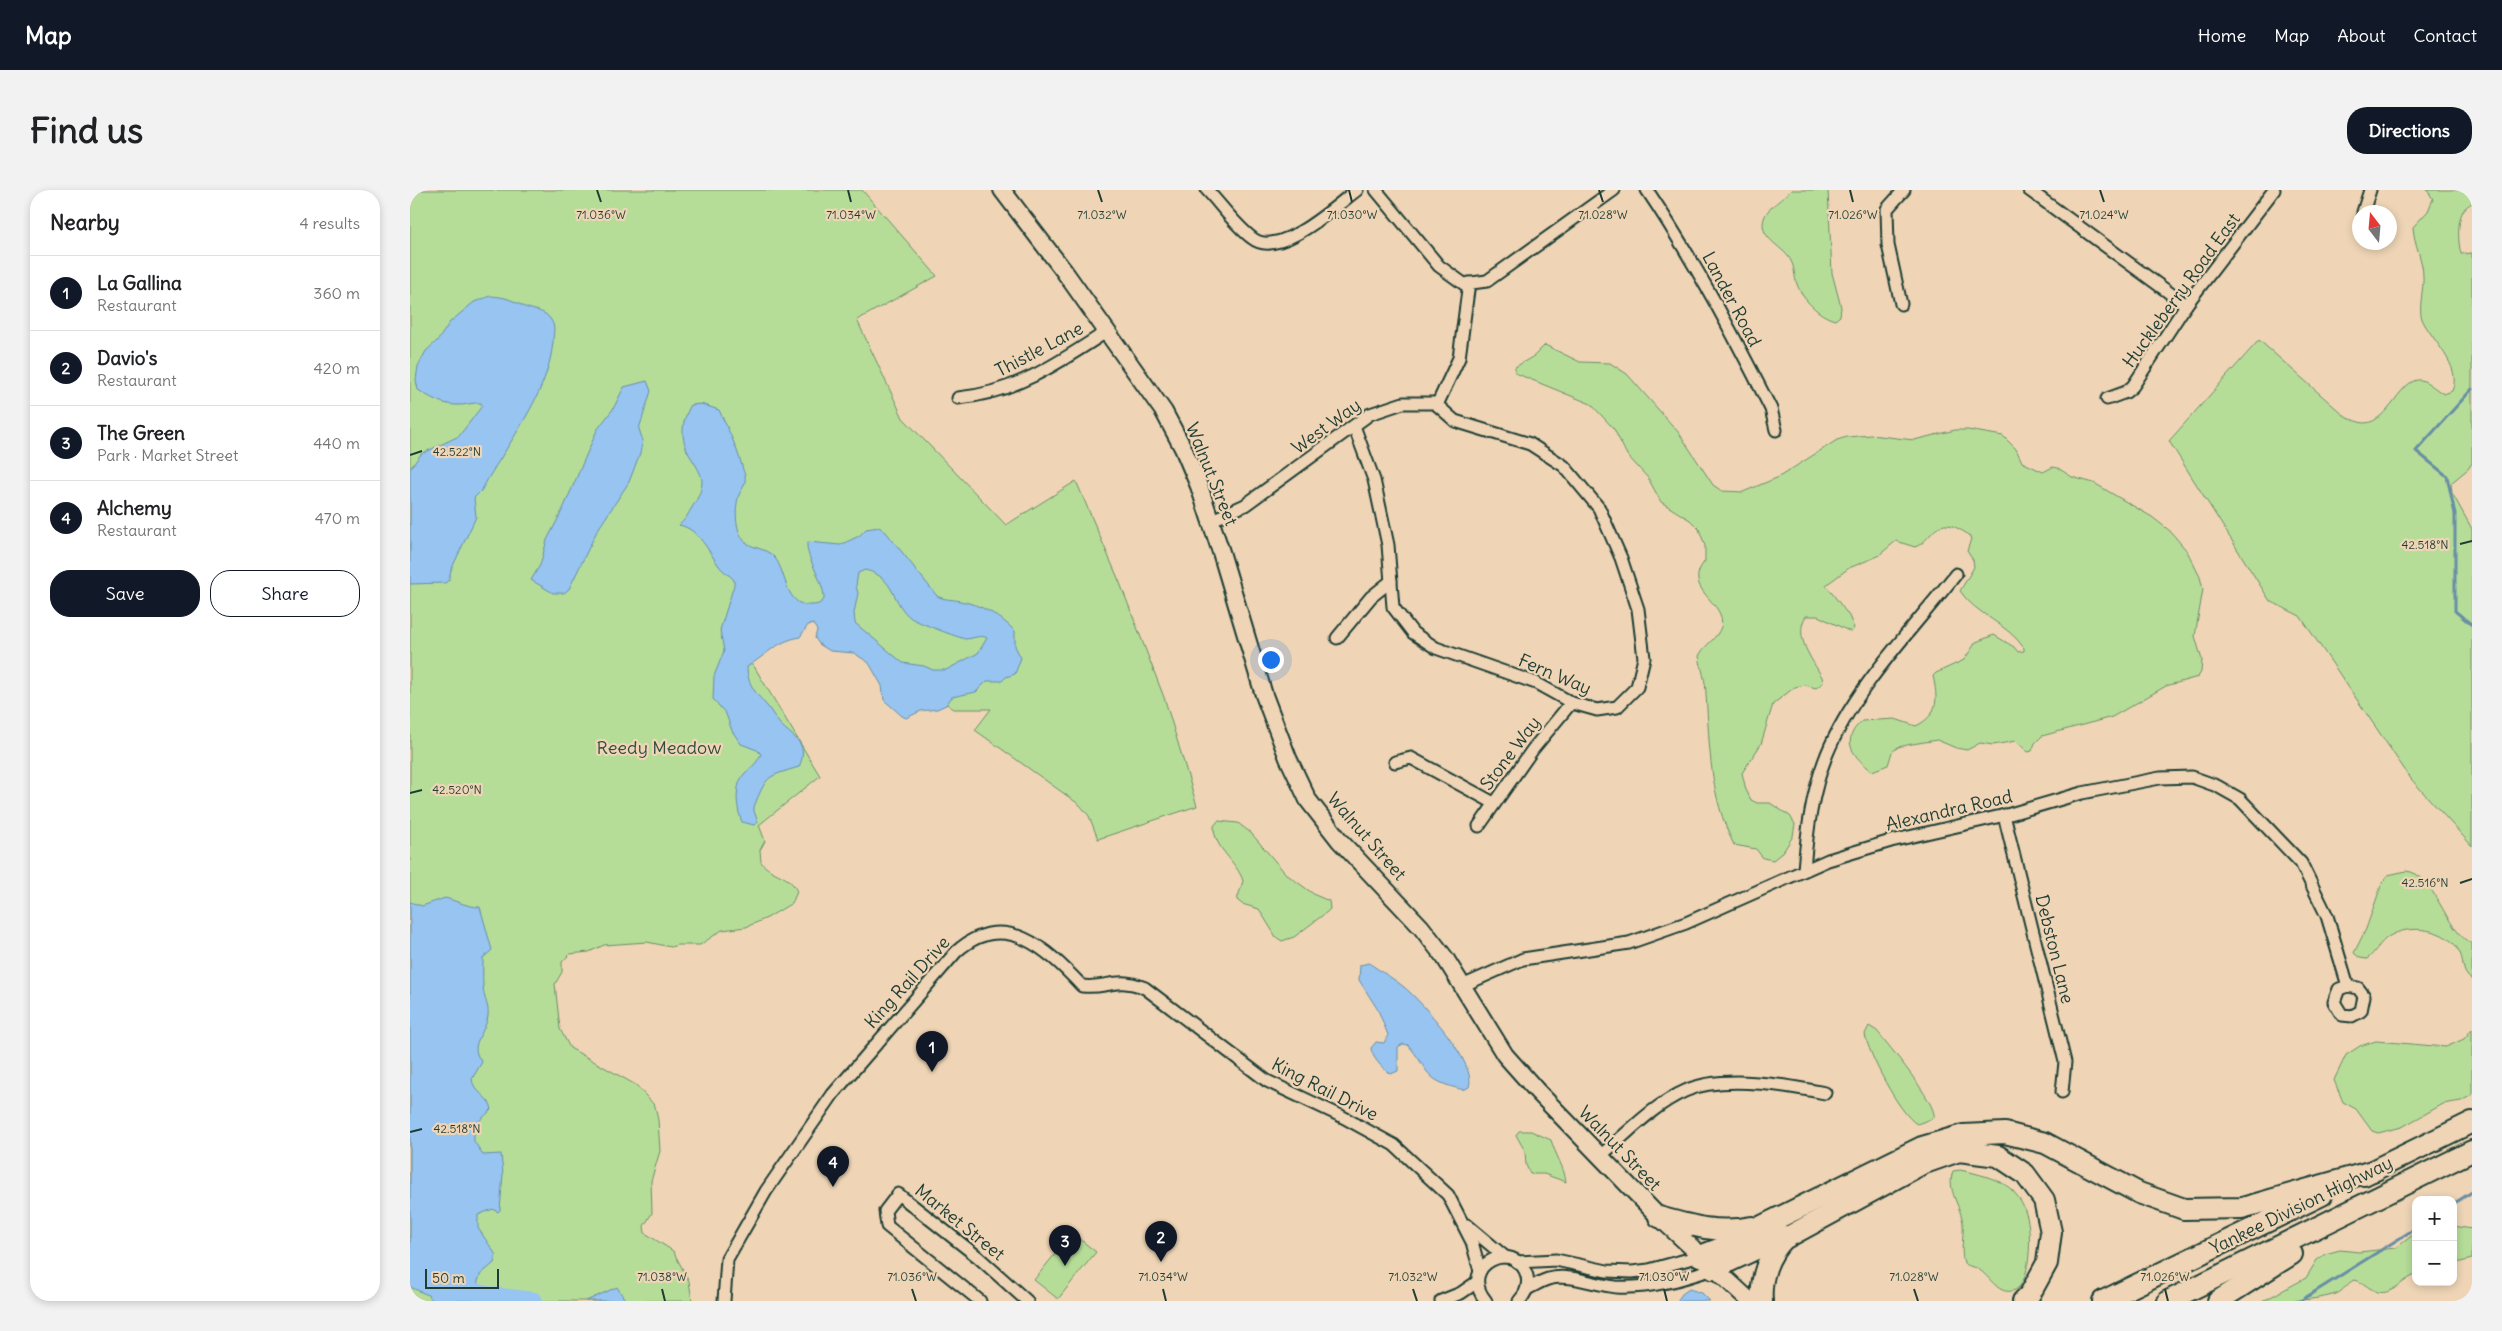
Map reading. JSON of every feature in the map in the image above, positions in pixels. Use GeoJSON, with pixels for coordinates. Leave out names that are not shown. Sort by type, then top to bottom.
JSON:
{"type":"FeatureCollection","features":[{"type":"Feature","properties":{"kind":"highway","name":"Yankee Division Highway"},"geometry":{"type":"LineString","coordinates":[[2103,1301],[2472,1122]]}},
{"type":"Feature","properties":{"kind":"highway"},"geometry":{"type":"LineString","coordinates":[[1707,1262],[1729,1244],[1764,1225],[1922,1147],[1963,1134],[2005,1133],[2045,1143],[2139,1193],[2184,1208],[2242,1208],[2376,1170]]}},
{"type":"Feature","properties":{"kind":"highway"},"geometry":{"type":"LineString","coordinates":[[1762,1301],[1763,1276],[1768,1260],[1776,1246],[1798,1230],[1922,1164],[1960,1151],[1998,1156],[2025,1174],[2044,1200],[2051,1232],[2047,1263],[2030,1294],[2023,1301]]}},
{"type":"Feature","properties":{"kind":"highway","name":"Yankee Division Highway"},"geometry":{"type":"LineString","coordinates":[[2168,1301],[2472,1151]]}},
{"type":"Feature","properties":{"kind":"highway"},"geometry":{"type":"LineString","coordinates":[[2218,1301],[2264,1270],[2348,1221],[2392,1191]]}},
{"type":"Feature","properties":{"kind":"highway"},"geometry":{"type":"LineString","coordinates":[[1659,1217],[1695,1228],[1717,1231],[1739,1230],[1764,1225]]}},
{"type":"Feature","properties":{"kind":"highway"},"geometry":{"type":"LineString","coordinates":[[1707,1262],[1798,1230]]}},
{"type":"Feature","properties":{"kind":"main road","name":"Walnut Street"},"geometry":{"type":"LineString","coordinates":[[1002,190],[1064,271],[1164,412],[1192,471],[1210,521],[1264,695],[1288,758],[1308,800],[1340,841],[1421,927],[1445,958],[1505,1056],[1536,1091],[1659,1217],[1750,1301]]}},
{"type":"Feature","properties":{"kind":"street"},"geometry":{"type":"LineString","coordinates":[[1207,190],[1252,238],[1270,245],[1290,238],[1357,190]]}},
{"type":"Feature","properties":{"kind":"street"},"geometry":{"type":"LineString","coordinates":[[1376,190],[1439,266],[1464,284],[1487,281],[1614,190]]}},
{"type":"Feature","properties":{"kind":"street","name":"Lander Road"},"geometry":{"type":"LineString","coordinates":[[1647,190],[1680,240],[1712,297],[1771,409],[1776,430]]}},
{"type":"Feature","properties":{"kind":"street"},"geometry":{"type":"LineString","coordinates":[[1901,304],[1888,245],[1887,209],[1904,190]]}},
{"type":"Feature","properties":{"kind":"street"},"geometry":{"type":"LineString","coordinates":[[2028,190],[2186,305]]}},
{"type":"Feature","properties":{"kind":"street","name":"Huckleberry Road East"},"geometry":{"type":"LineString","coordinates":[[2107,399],[2121,394],[2133,386],[2186,305],[2274,190]]}},
{"type":"Feature","properties":{"kind":"street"},"geometry":{"type":"LineString","coordinates":[[2365,205],[2370,190]]}},
{"type":"Feature","properties":{"kind":"street"},"geometry":{"type":"LineString","coordinates":[[1437,406],[1459,358],[1469,283]]}},
{"type":"Feature","properties":{"kind":"street","name":"Thistle Lane"},"geometry":{"type":"LineString","coordinates":[[958,398],[984,396],[1028,379],[1062,361],[1106,332]]}},
{"type":"Feature","properties":{"kind":"street","name":"West Way"},"geometry":{"type":"LineString","coordinates":[[1210,521],[1245,505],[1370,414],[1403,403],[1434,403],[1437,406]]}},
{"type":"Feature","properties":{"kind":"street","name":"Fern Way"},"geometry":{"type":"LineString","coordinates":[[1354,426],[1374,480],[1388,545],[1392,607],[1413,633],[1436,648],[1536,683],[1571,703],[1597,710],[1617,707],[1637,687],[1644,658],[1638,609],[1622,558],[1598,508],[1564,466],[1530,444],[1455,421],[1437,406]]}},
{"type":"Feature","properties":{"kind":"street"},"geometry":{"type":"LineString","coordinates":[[1804,870],[1808,820],[1827,754],[1851,708],[1956,574]]}},
{"type":"Feature","properties":{"kind":"street"},"geometry":{"type":"LineString","coordinates":[[1337,638],[1371,597],[1390,581]]}},
{"type":"Feature","properties":{"kind":"street","name":"Stone Way"},"geometry":{"type":"LineString","coordinates":[[1479,826],[1533,749],[1571,703]]}},
{"type":"Feature","properties":{"kind":"street"},"geometry":{"type":"LineString","coordinates":[[1395,762],[1412,758],[1494,803]]}},
{"type":"Feature","properties":{"kind":"street","name":"Alexandra Road"},"geometry":{"type":"LineString","coordinates":[[1462,986],[1523,959],[1629,943],[1686,923],[1828,860],[1891,841],[2004,815],[2082,793],[2160,778],[2192,776],[2217,786],[2246,805],[2302,863],[2327,916],[2348,986]]}},
{"type":"Feature","properties":{"kind":"street","name":"Debston Lane"},"geometry":{"type":"LineString","coordinates":[[2004,815],[2065,1062],[2062,1092]]}},
{"type":"Feature","properties":{"kind":"street","name":"King Rail Drive"},"geometry":{"type":"LineString","coordinates":[[724,1301],[727,1259],[766,1191],[833,1094],[956,952],[968,941],[992,932],[1007,932],[1031,942],[1060,962],[1082,986],[1092,987],[1122,981],[1145,988],[1267,1081],[1341,1116],[1394,1145],[1448,1195],[1464,1222],[1472,1242],[1479,1277]]}},
{"type":"Feature","properties":{"kind":"street"},"geometry":{"type":"LineString","coordinates":[[1600,1156],[1670,1099],[1687,1090],[1707,1085],[1731,1083],[1793,1086],[1825,1093]]}},
{"type":"Feature","properties":{"kind":"street","name":"Market Street"},"geometry":{"type":"LineString","coordinates":[[980,1301],[887,1226],[885,1211],[898,1194],[978,1257],[1027,1301]]}},
{"type":"Feature","properties":{"kind":"street","name":"King Rail Drive"},"geometry":{"type":"LineString","coordinates":[[1464,1222],[1505,1257]]}},
{"type":"Feature","properties":{"kind":"street"},"geometry":{"type":"LineString","coordinates":[[1441,1301],[1461,1293],[1479,1277],[1492,1260],[1505,1257],[1517,1262],[1525,1270],[1524,1297]]}},
{"type":"Feature","properties":{"kind":"street"},"geometry":{"type":"LineString","coordinates":[[1517,1262],[1556,1260],[1607,1271],[1632,1272],[1707,1262]]}},
{"type":"Feature","properties":{"kind":"street"},"geometry":{"type":"LineString","coordinates":[[1524,1297],[1548,1279],[1568,1277],[1616,1287],[1653,1286],[1679,1280],[1707,1262]]}},
{"type":"Feature","properties":{"kind":"street"},"geometry":{"type":"LineString","coordinates":[[1479,1277],[1480,1294],[1486,1301]]}},
{"type":"Feature","properties":{"kind":"green space","name":"Reedy Meadow"},"geometry":{"type":"Polygon","coordinates":[[[410,190],[862,190],[937,276],[857,320],[903,418],[1006,525],[1076,481],[1120,583],[1165,700],[1197,806],[1098,839],[1089,816],[1080,805],[975,730],[991,709],[954,709],[827,623],[792,621],[752,663],[820,776],[759,825],[765,841],[760,850],[761,862],[765,867],[786,878],[794,886],[797,892],[792,903],[767,918],[746,927],[722,930],[700,945],[677,945],[671,947],[647,942],[604,945],[589,952],[570,954],[562,962],[562,972],[555,984],[560,1029],[570,1048],[636,1085],[655,1106],[660,1151],[651,1181],[652,1213],[644,1226],[645,1233],[673,1251],[689,1281],[692,1301],[410,1301],[410,190]]]}},
{"type":"Feature","properties":{"kind":"green space"},"geometry":{"type":"Polygon","coordinates":[[[1791,190],[1828,190],[1832,273],[1841,307],[1840,316],[1835,320],[1817,311],[1807,301],[1799,290],[1788,256],[1764,231],[1763,225],[1766,214],[1791,190]]]}},
{"type":"Feature","properties":{"kind":"green space"},"geometry":{"type":"Polygon","coordinates":[[[2427,190],[2472,190],[2472,203],[2466,207],[2461,215],[2459,244],[2461,254],[2472,253],[2472,463],[2468,469],[2451,483],[2452,493],[2472,529],[2472,846],[2411,779],[2300,616],[2270,601],[2169,441],[2259,340],[2347,418],[2360,422],[2373,421],[2381,415],[2407,385],[2414,381],[2424,381],[2444,394],[2452,391],[2454,382],[2450,363],[2426,327],[2421,315],[2423,270],[2413,227],[2428,211],[2433,199],[2427,190]]]}},
{"type":"Feature","properties":{"kind":"green space"},"geometry":{"type":"Polygon","coordinates":[[[1545,345],[1580,362],[1610,363],[1627,374],[1679,433],[1713,485],[1722,491],[1743,492],[1779,477],[1837,440],[1847,437],[1871,435],[1914,440],[1955,430],[1968,430],[2003,436],[2016,449],[2022,462],[2043,472],[2053,467],[2058,468],[2072,477],[2094,483],[2152,517],[2170,531],[2187,551],[2200,577],[2203,589],[2195,636],[2202,660],[2201,672],[2198,677],[2166,686],[2112,717],[2042,736],[2035,743],[2032,751],[2028,752],[2016,741],[1993,745],[1980,743],[1967,750],[1956,748],[1937,740],[1898,747],[1892,752],[1888,765],[1872,771],[1855,754],[1850,742],[1855,728],[1862,721],[1895,719],[1916,726],[1924,722],[1933,711],[1935,705],[1936,692],[1933,676],[1964,660],[1976,642],[1994,635],[2014,647],[2018,652],[2024,651],[2024,648],[2017,639],[1974,607],[1960,591],[1974,567],[1973,560],[1967,551],[1971,539],[1968,534],[1951,526],[1944,525],[1915,547],[1896,541],[1878,556],[1849,568],[1826,585],[1849,616],[1854,628],[1851,632],[1818,616],[1806,616],[1802,631],[1805,647],[1822,677],[1823,683],[1816,688],[1805,685],[1795,687],[1773,704],[1761,744],[1742,773],[1746,790],[1751,800],[1757,803],[1770,803],[1790,816],[1795,824],[1793,836],[1783,852],[1773,860],[1763,858],[1756,849],[1734,845],[1715,789],[1710,752],[1706,689],[1699,656],[1719,631],[1721,618],[1718,610],[1701,588],[1698,580],[1699,571],[1705,561],[1705,546],[1699,529],[1690,520],[1661,502],[1648,478],[1627,455],[1614,429],[1591,404],[1515,373],[1515,367],[1534,356],[1545,345]]]}},
{"type":"Feature","properties":{"kind":"green space"},"geometry":{"type":"Polygon","coordinates":[[[1218,821],[1238,823],[1251,833],[1286,874],[1315,895],[1329,901],[1330,909],[1294,937],[1282,941],[1276,937],[1259,909],[1242,904],[1237,900],[1243,881],[1236,867],[1217,841],[1214,826],[1218,821]]]}},
{"type":"Feature","properties":{"kind":"green space"},"geometry":{"type":"Polygon","coordinates":[[[2406,871],[2416,874],[2425,881],[2454,927],[2462,937],[2472,944],[2472,980],[2465,971],[2462,957],[2455,945],[2438,933],[2428,930],[2407,930],[2388,937],[2367,959],[2360,958],[2354,953],[2366,929],[2382,883],[2388,875],[2406,871]]]}},
{"type":"Feature","properties":{"kind":"green space"},"geometry":{"type":"Polygon","coordinates":[[[1869,1026],[1877,1031],[1921,1088],[1933,1111],[1934,1118],[1917,1124],[1902,1109],[1878,1068],[1867,1043],[1865,1034],[1869,1026]]]}},
{"type":"Feature","properties":{"kind":"green space"},"geometry":{"type":"Polygon","coordinates":[[[2472,1029],[2472,1095],[2461,1101],[2443,1104],[2402,1127],[2378,1133],[2372,1131],[2356,1109],[2343,1102],[2334,1080],[2346,1055],[2360,1046],[2376,1041],[2446,1047],[2464,1039],[2472,1029]]]}},
{"type":"Feature","properties":{"kind":"green space"},"geometry":{"type":"Polygon","coordinates":[[[1519,1131],[1531,1131],[1551,1140],[1566,1182],[1544,1174],[1530,1174],[1526,1165],[1525,1151],[1516,1135],[1519,1131]]]}},
{"type":"Feature","properties":{"kind":"green space"},"geometry":{"type":"Polygon","coordinates":[[[1960,1170],[1988,1177],[2002,1183],[2015,1193],[2021,1201],[2028,1221],[2029,1257],[2023,1280],[2019,1287],[2012,1291],[2002,1290],[1978,1269],[1964,1263],[1962,1253],[1962,1217],[1951,1185],[1953,1171],[1960,1170]]]}},
{"type":"Feature","properties":{"kind":"green space"},"geometry":{"type":"Polygon","coordinates":[[[2457,1227],[2472,1229],[2472,1259],[2457,1263],[2457,1227]]]}},
{"type":"Feature","properties":{"kind":"green space"},"geometry":{"type":"Polygon","coordinates":[[[1072,1233],[1096,1252],[1058,1299],[1034,1280],[1072,1233]]]}},
{"type":"Feature","properties":{"kind":"green space"},"geometry":{"type":"Polygon","coordinates":[[[2412,1236],[2412,1277],[2386,1292],[2375,1291],[2354,1280],[2336,1294],[2300,1300],[2263,1301],[2306,1278],[2317,1260],[2325,1254],[2340,1250],[2359,1252],[2396,1248],[2412,1236]]]}},
{"type":"Feature","properties":{"kind":"water"},"geometry":{"type":"Polygon","coordinates":[[[490,296],[508,299],[549,317],[554,328],[549,362],[535,401],[481,491],[474,498],[476,517],[451,570],[449,580],[445,583],[410,584],[410,469],[421,454],[459,436],[482,406],[481,403],[446,404],[418,390],[416,380],[418,366],[426,351],[438,340],[450,322],[474,302],[490,296]]]}},
{"type":"Feature","properties":{"kind":"water"},"geometry":{"type":"Polygon","coordinates":[[[647,381],[651,391],[639,429],[643,441],[629,482],[597,531],[569,589],[564,593],[553,593],[531,580],[540,565],[547,540],[563,509],[597,430],[613,409],[624,387],[647,381]]]}},
{"type":"Feature","properties":{"kind":"water"},"geometry":{"type":"Polygon","coordinates":[[[701,404],[719,410],[740,458],[745,477],[737,504],[736,516],[739,532],[748,544],[767,551],[775,558],[791,595],[796,601],[802,604],[813,605],[820,603],[824,599],[821,584],[808,553],[808,542],[840,545],[859,536],[866,529],[879,527],[886,532],[937,596],[983,608],[1009,625],[1015,631],[1015,646],[1021,658],[1015,674],[1006,677],[1002,681],[987,681],[976,692],[952,697],[946,705],[937,709],[921,711],[906,718],[884,700],[882,686],[869,663],[854,653],[830,651],[819,644],[815,638],[817,630],[813,624],[808,625],[800,637],[778,645],[747,667],[747,673],[753,689],[779,723],[798,741],[802,752],[799,767],[774,775],[769,778],[762,788],[754,807],[758,822],[754,825],[742,822],[738,810],[737,796],[741,778],[761,754],[757,750],[741,744],[732,731],[726,714],[713,699],[714,676],[724,651],[720,630],[734,580],[721,568],[698,536],[686,527],[679,525],[686,518],[695,503],[702,485],[698,468],[687,450],[683,437],[685,417],[691,405],[701,404]],[[865,570],[858,573],[856,586],[858,593],[854,613],[855,623],[903,663],[924,666],[933,670],[946,670],[978,653],[987,638],[965,639],[911,618],[900,605],[888,584],[875,573],[865,570]]]}},
{"type":"Feature","properties":{"kind":"water"},"geometry":{"type":"Polygon","coordinates":[[[445,898],[480,907],[492,950],[483,958],[483,985],[488,1016],[476,1050],[482,1062],[472,1079],[475,1087],[488,1101],[492,1109],[474,1126],[474,1141],[483,1155],[501,1154],[503,1174],[500,1210],[498,1212],[493,1209],[478,1215],[478,1228],[496,1255],[494,1263],[480,1275],[474,1295],[485,1301],[433,1301],[428,1295],[410,1287],[410,902],[422,906],[445,898]]]}},
{"type":"Feature","properties":{"kind":"water"},"geometry":{"type":"Polygon","coordinates":[[[1369,963],[1404,987],[1435,1019],[1457,1049],[1465,1064],[1470,1077],[1469,1087],[1460,1089],[1436,1080],[1426,1071],[1408,1045],[1403,1044],[1398,1047],[1398,1071],[1391,1074],[1378,1062],[1371,1048],[1376,1042],[1384,1043],[1388,1035],[1378,1010],[1359,980],[1360,965],[1369,963]]]}},
{"type":"Feature","properties":{"kind":"water"},"geometry":{"type":"Polygon","coordinates":[[[617,1287],[626,1301],[586,1301],[617,1287]]]}},
{"type":"Feature","properties":{"kind":"water"},"geometry":{"type":"Polygon","coordinates":[[[1689,1289],[1702,1293],[1710,1301],[1677,1301],[1689,1289]]]}},
{"type":"Feature","properties":{"kind":"waterway"},"geometry":{"type":"LineString","coordinates":[[410,196],[413,190]]}},
{"type":"Feature","properties":{"kind":"waterway"},"geometry":{"type":"LineString","coordinates":[[2472,389],[2416,451],[2447,476],[2455,514],[2455,611],[2472,625]]}},
{"type":"Feature","properties":{"kind":"waterway"},"geometry":{"type":"LineString","coordinates":[[2457,1201],[2472,1192]]}},
{"type":"Feature","properties":{"kind":"waterway"},"geometry":{"type":"LineString","coordinates":[[2300,1301],[2412,1231]]}},
{"type":"Feature","properties":{"kind":"waterway"},"geometry":{"type":"LineString","coordinates":[[410,1272],[486,1295],[534,1301]]}},
{"type":"Feature","properties":{"kind":"place","name":"La Gallina"},"geometry":{"type":"Point","coordinates":[932,1072]}},
{"type":"Feature","properties":{"kind":"place","name":"Alchemy"},"geometry":{"type":"Point","coordinates":[833,1187]}},
{"type":"Feature","properties":{"kind":"place","name":"Davio's"},"geometry":{"type":"Point","coordinates":[1161,1262]}},
{"type":"Feature","properties":{"kind":"place","name":"The Green"},"geometry":{"type":"Point","coordinates":[1065,1266]}}]}
